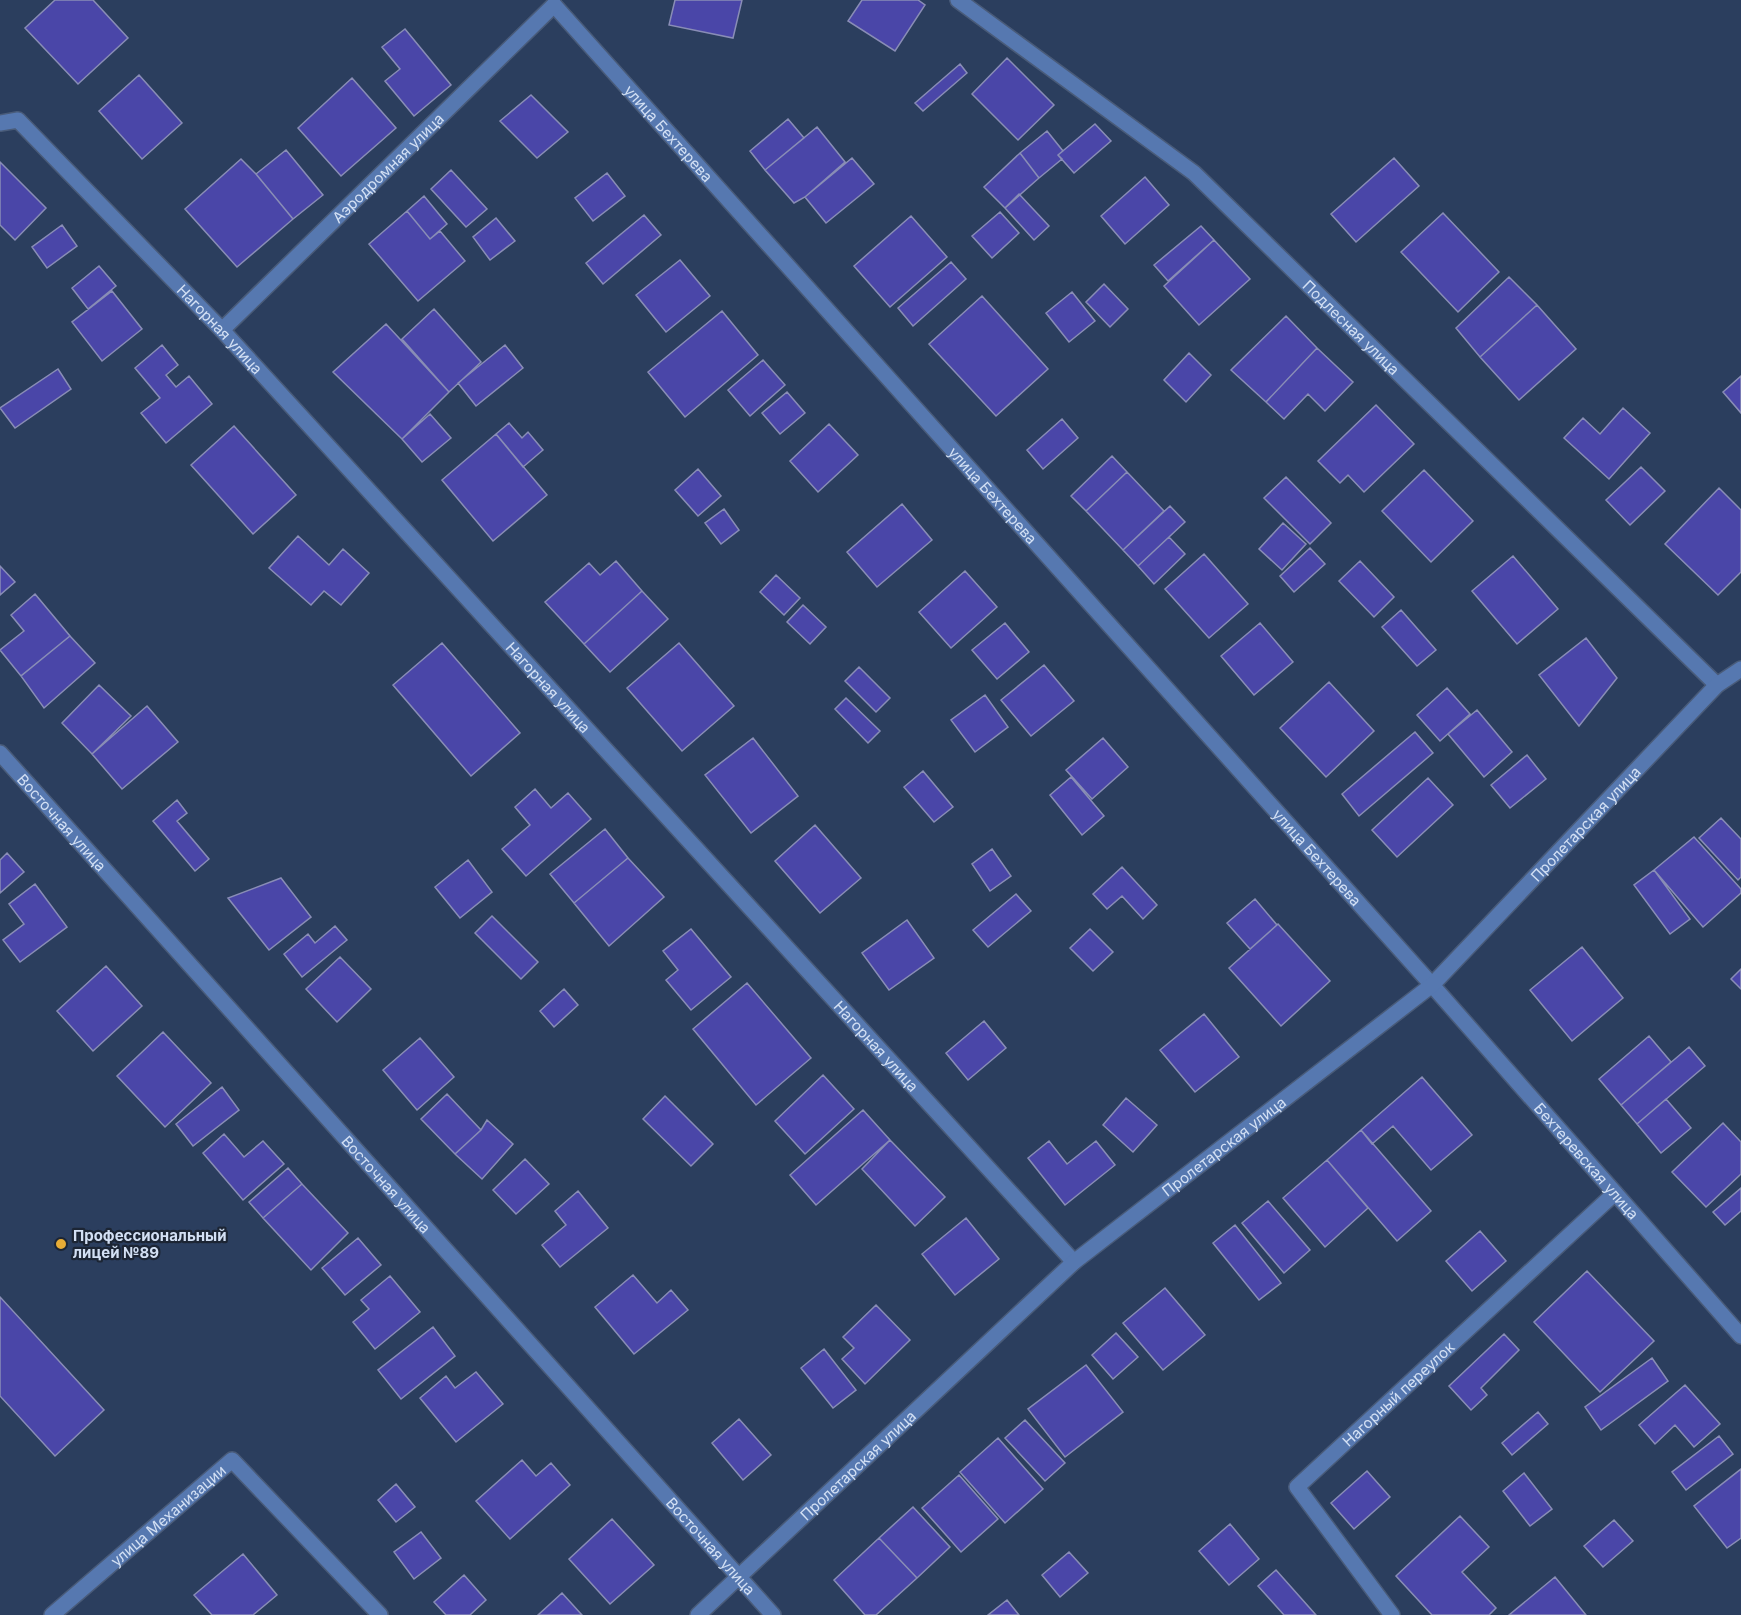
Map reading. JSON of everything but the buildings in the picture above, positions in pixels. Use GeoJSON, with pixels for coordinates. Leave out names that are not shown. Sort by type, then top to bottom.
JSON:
{"type":"FeatureCollection","features":[{"type":"Feature","properties":{"kind":"street","name":"Подлесная улица"},"geometry":{"type":"LineString","coordinates":[[958,0],[1194,173],[1717,685]]}},
{"type":"Feature","properties":{"kind":"street","name":"Аэродромная улица"},"geometry":{"type":"LineString","coordinates":[[222,330],[554,2]]}},
{"type":"Feature","properties":{"kind":"street","name":"улица Бехтерева"},"geometry":{"type":"LineString","coordinates":[[554,2],[1432,986]]}},
{"type":"Feature","properties":{"kind":"street","name":"Нагорная улица"},"geometry":{"type":"LineString","coordinates":[[0,123],[18,120],[222,330],[1074,1262]]}},
{"type":"Feature","properties":{"kind":"street","name":"Пролетарская улица"},"geometry":{"type":"LineString","coordinates":[[698,1615],[1074,1262],[1432,986],[1717,685],[1741,669]]}},
{"type":"Feature","properties":{"kind":"street","name":"Восточная улица"},"geometry":{"type":"LineString","coordinates":[[0,753],[773,1615]]}},
{"type":"Feature","properties":{"kind":"street","name":"Бехтеревская улица"},"geometry":{"type":"LineString","coordinates":[[1432,986],[1741,1336]]}},
{"type":"Feature","properties":{"kind":"street","name":"Нагорный переулок"},"geometry":{"type":"LineString","coordinates":[[1392,1615],[1297,1487],[1615,1193]]}},
{"type":"Feature","properties":{"kind":"street","name":"улица Механизации"},"geometry":{"type":"LineString","coordinates":[[52,1615],[232,1460],[380,1615]]}},
{"type":"Feature","properties":{"kind":"place","name":"Профессиональный лицей №89"},"geometry":{"type":"Point","coordinates":[61,1244]}}]}
